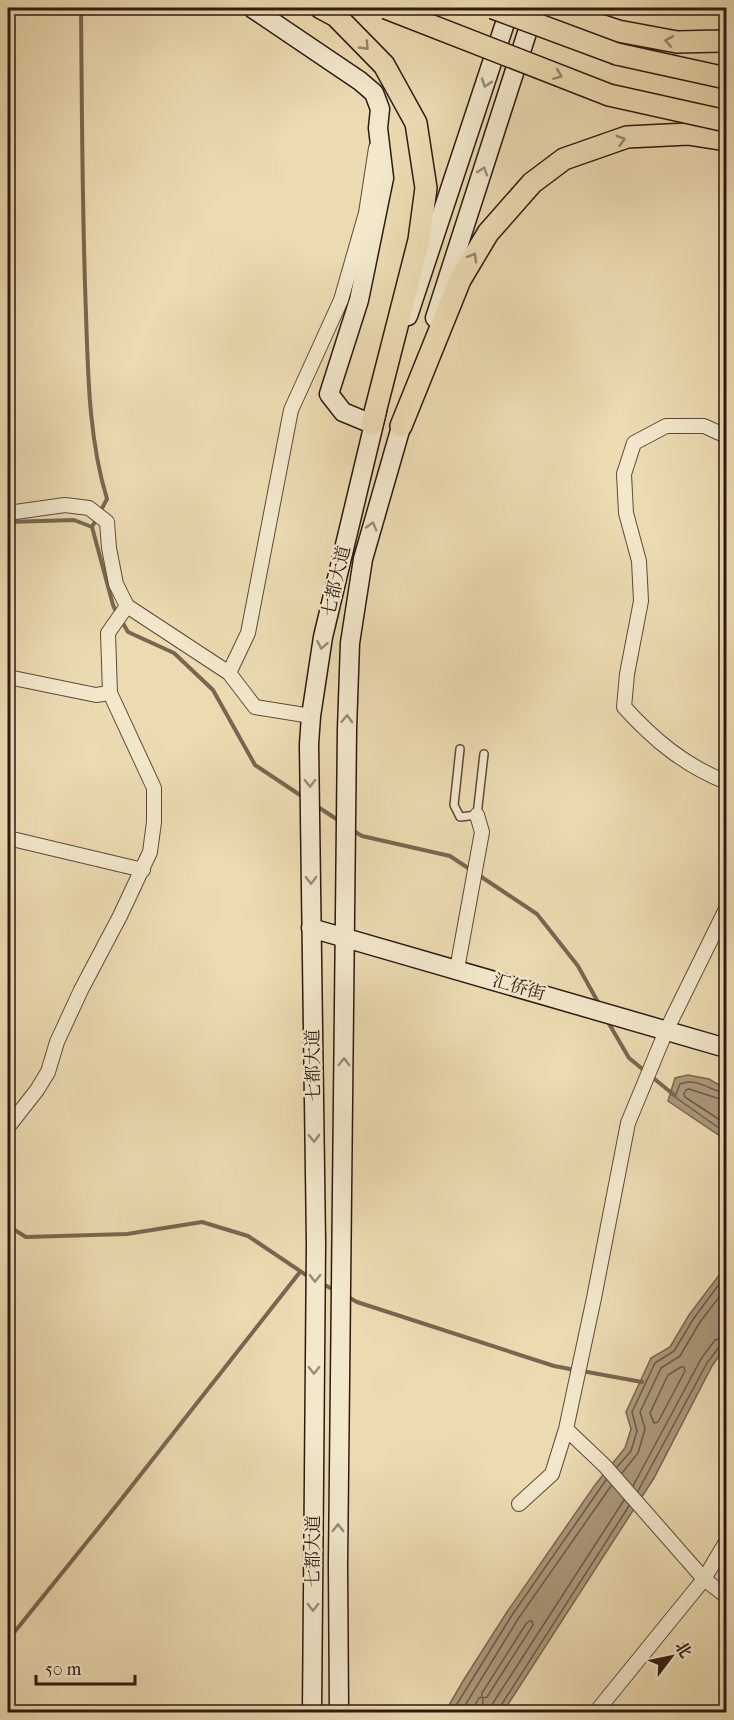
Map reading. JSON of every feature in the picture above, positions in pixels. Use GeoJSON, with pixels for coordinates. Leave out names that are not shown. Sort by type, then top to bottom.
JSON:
{"type":"FeatureCollection","features":[{"type":"Feature","properties":{"kind":"main road"},"geometry":{"type":"LineString","coordinates":[[252,8],[360,81],[374,93],[380,109],[378,128],[384,178],[359,300],[330,394],[343,412],[372,424],[419,240],[426,188],[416,123],[384,65],[336,16],[321,8]]}},
{"type":"Feature","properties":{"kind":"main road"},"geometry":{"type":"LineString","coordinates":[[386,8],[609,95],[726,121]]}},
{"type":"Feature","properties":{"kind":"main road"},"geometry":{"type":"LineString","coordinates":[[493,8],[617,54],[726,78]]}},
{"type":"Feature","properties":{"kind":"main road","name":"七都大道"},"geometry":{"type":"LineString","coordinates":[[312,1713],[316,1243],[309,744],[311,716],[323,637],[372,424],[510,8]]}},
{"type":"Feature","properties":{"kind":"main road","name":"七都大道"},"geometry":{"type":"LineString","coordinates":[[339,1713],[338,1564],[346,777],[350,643],[363,559],[400,426],[535,8]]}},
{"type":"Feature","properties":{"kind":"main road"},"geometry":{"type":"LineString","coordinates":[[548,8],[618,30],[677,42],[726,39]]}},
{"type":"Feature","properties":{"kind":"main road"},"geometry":{"type":"LineString","coordinates":[[400,426],[460,280],[488,233],[532,183],[564,159],[627,138],[688,134],[726,141]]}},
{"type":"Feature","properties":{"kind":"main road","name":"汇侨街"},"geometry":{"type":"LineString","coordinates":[[311,928],[726,1048]]}},
{"type":"Feature","properties":{"kind":"street"},"geometry":{"type":"LineString","coordinates":[[229,673],[248,633],[291,410],[341,300],[366,213],[378,128]]}},
{"type":"Feature","properties":{"kind":"street"},"geometry":{"type":"LineString","coordinates":[[726,436],[704,426],[666,426],[633,443],[624,474],[626,513],[639,561],[641,601],[627,674],[624,707],[665,748],[706,773],[726,782]]}},
{"type":"Feature","properties":{"kind":"street"},"geometry":{"type":"LineString","coordinates":[[8,513],[64,505],[89,508],[107,522],[116,584],[125,609],[229,673],[255,707],[311,716]]}},
{"type":"Feature","properties":{"kind":"street"},"geometry":{"type":"LineString","coordinates":[[8,1127],[48,1072],[57,1042],[81,990],[150,852],[154,822],[153,788],[110,693],[108,633],[125,609]]}},
{"type":"Feature","properties":{"kind":"street"},"geometry":{"type":"LineString","coordinates":[[8,677],[96,695],[110,693]]}},
{"type":"Feature","properties":{"kind":"street"},"geometry":{"type":"LineString","coordinates":[[457,969],[482,832],[477,815]]}},
{"type":"Feature","properties":{"kind":"street"},"geometry":{"type":"LineString","coordinates":[[8,838],[143,870]]}},
{"type":"Feature","properties":{"kind":"street"},"geometry":{"type":"LineString","coordinates":[[519,1504],[552,1474],[566,1428],[628,1123],[666,1031],[726,909]]}},
{"type":"Feature","properties":{"kind":"street"},"geometry":{"type":"LineString","coordinates":[[566,1428],[605,1466],[704,1579],[726,1596]]}},
{"type":"Feature","properties":{"kind":"street"},"geometry":{"type":"LineString","coordinates":[[596,1713],[704,1579],[726,1542]]}},
{"type":"Feature","properties":{"kind":"lane"},"geometry":{"type":"LineString","coordinates":[[460,749],[454,805],[460,817],[477,815],[484,754]]}},
{"type":"Feature","properties":{"kind":"shaded area"},"geometry":{"type":"Polygon","coordinates":[[[726,596],[726,664],[721,664],[726,596]]]}},
{"type":"Feature","properties":{"kind":"water"},"geometry":{"type":"Polygon","coordinates":[[[688,1075],[709,1079],[726,1089],[726,1140],[668,1101],[675,1078],[688,1075]]]}},
{"type":"Feature","properties":{"kind":"water"},"geometry":{"type":"Polygon","coordinates":[[[726,1266],[726,1346],[712,1366],[654,1478],[503,1712],[445,1712],[507,1612],[595,1485],[625,1448],[631,1429],[626,1412],[651,1358],[670,1347],[689,1315],[726,1266]]]}},
{"type":"Feature","properties":{"kind":"waterway"},"geometry":{"type":"LineString","coordinates":[[81,8],[84,238],[89,384],[96,454],[107,499],[92,527]]}},
{"type":"Feature","properties":{"kind":"waterway"},"geometry":{"type":"LineString","coordinates":[[8,522],[74,520],[92,527],[117,614]]}},
{"type":"Feature","properties":{"kind":"waterway"},"geometry":{"type":"LineString","coordinates":[[121,620],[128,632],[174,653],[213,690],[255,765],[303,797]]}},
{"type":"Feature","properties":{"kind":"waterway"},"geometry":{"type":"LineString","coordinates":[[315,805],[341,822]]}},
{"type":"Feature","properties":{"kind":"waterway"},"geometry":{"type":"LineString","coordinates":[[352,830],[362,836],[450,856],[471,870]]}},
{"type":"Feature","properties":{"kind":"waterway"},"geometry":{"type":"LineString","coordinates":[[477,874],[537,914],[578,966],[599,1004]]}},
{"type":"Feature","properties":{"kind":"waterway"},"geometry":{"type":"LineString","coordinates":[[608,1022],[629,1058],[674,1095]]}},
{"type":"Feature","properties":{"kind":"waterway"},"geometry":{"type":"LineString","coordinates":[[8,1226],[26,1237],[127,1234],[202,1222],[248,1236],[309,1277]]}},
{"type":"Feature","properties":{"kind":"waterway"},"geometry":{"type":"LineString","coordinates":[[8,1640],[300,1272]]}},
{"type":"Feature","properties":{"kind":"waterway"},"geometry":{"type":"LineString","coordinates":[[321,1283],[336,1291]]}},
{"type":"Feature","properties":{"kind":"waterway"},"geometry":{"type":"LineString","coordinates":[[348,1297],[357,1302],[554,1366],[575,1370]]}},
{"type":"Feature","properties":{"kind":"waterway"},"geometry":{"type":"LineString","coordinates":[[582,1371],[642,1382]]}}]}
